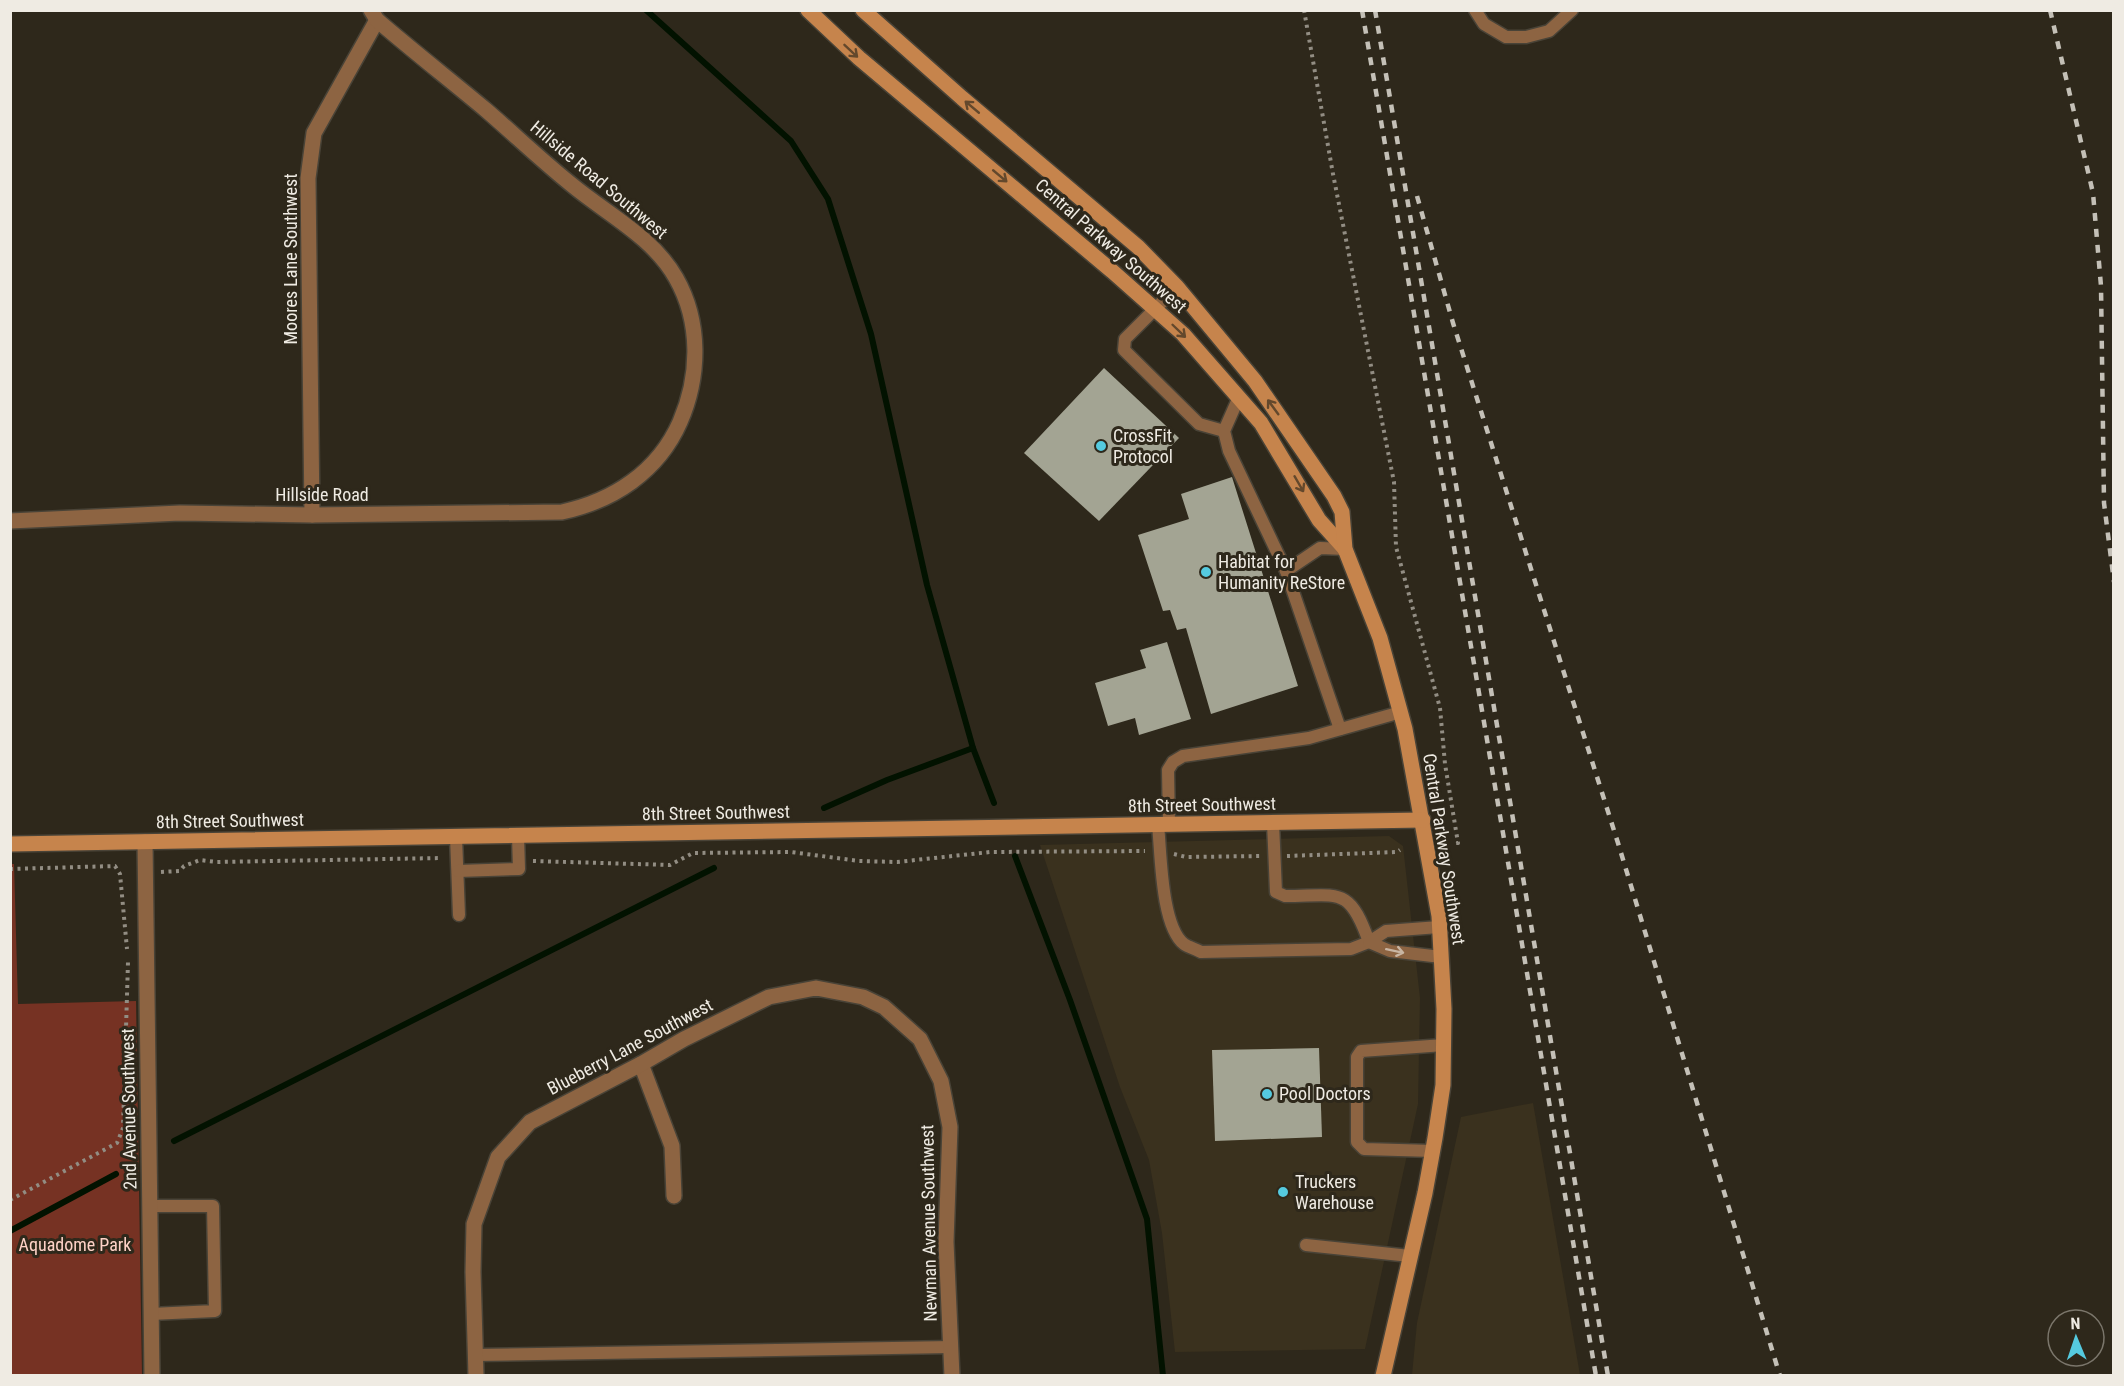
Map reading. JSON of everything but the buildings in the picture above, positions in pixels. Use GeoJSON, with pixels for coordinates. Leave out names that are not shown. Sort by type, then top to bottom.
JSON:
{"type":"FeatureCollection","features":[{"type":"Feature","properties":{"kind":"street","name":"Central Parkway Southwest"},"geometry":{"type":"LineString","coordinates":[[808,10],[859,58],[1183,334],[1261,423],[1319,520],[1345,549]]}},
{"type":"Feature","properties":{"kind":"street","name":"Central Parkway Southwest"},"geometry":{"type":"LineString","coordinates":[[863,10],[962,98],[1138,247],[1177,287],[1254,381],[1334,496],[1342,512],[1345,549],[1380,638],[1401,712],[1423,820],[1439,927],[1444,1008],[1443,1085],[1433,1151],[1383,1376]]}},
{"type":"Feature","properties":{"kind":"street","name":"Hillside Road Southwest"},"geometry":{"type":"LineString","coordinates":[[374,15],[572,185],[645,241],[662,258],[675,276],[686,297],[692,320],[695,367],[691,390],[684,413],[662,454],[627,486]]}},
{"type":"Feature","properties":{"kind":"street","name":"Moores Lane Southwest"},"geometry":{"type":"LineString","coordinates":[[312,515],[308,178],[314,134],[374,15]]}},
{"type":"Feature","properties":{"kind":"street","name":"Hillside Road"},"geometry":{"type":"LineString","coordinates":[[11,521],[180,513],[312,515],[562,512],[585,507],[608,498],[627,486]]}},
{"type":"Feature","properties":{"kind":"street"},"geometry":{"type":"LineString","coordinates":[[10,511],[11,521]]}},
{"type":"Feature","properties":{"kind":"street","name":"8th Street Southwest"},"geometry":{"type":"LineString","coordinates":[[10,844],[1423,820]]}},
{"type":"Feature","properties":{"kind":"street","name":"2nd Avenue Southwest"},"geometry":{"type":"LineString","coordinates":[[145,842],[152,1376]]}},
{"type":"Feature","properties":{"kind":"street","name":"Blueberry Lane Southwest"},"geometry":{"type":"LineString","coordinates":[[476,1376],[474,1224],[498,1157],[530,1122],[684,1039],[769,997],[816,988],[862,997]]}},
{"type":"Feature","properties":{"kind":"street","name":"Newman Avenue Southwest"},"geometry":{"type":"LineString","coordinates":[[862,997],[884,1007],[920,1039],[941,1081],[950,1127],[946,1242],[952,1376]]}},
{"type":"Feature","properties":{"kind":"street"},"geometry":{"type":"LineString","coordinates":[[641,1064],[672,1146],[674,1196]]}},
{"type":"Feature","properties":{"kind":"lane"},"geometry":{"type":"LineString","coordinates":[[1475,10],[1484,24],[1506,37],[1526,37],[1549,31],[1572,10]]}},
{"type":"Feature","properties":{"kind":"lane"},"geometry":{"type":"LineString","coordinates":[[1177,287],[1125,339],[1124,350],[1199,424],[1224,431]]}},
{"type":"Feature","properties":{"kind":"lane"},"geometry":{"type":"LineString","coordinates":[[1239,397],[1224,431],[1229,451],[1286,571],[1340,729]]}},
{"type":"Feature","properties":{"kind":"lane"},"geometry":{"type":"LineString","coordinates":[[1286,571],[1320,548],[1345,549]]}},
{"type":"Feature","properties":{"kind":"lane"},"geometry":{"type":"LineString","coordinates":[[1401,712],[1309,738],[1183,756],[1173,762],[1168,770],[1161,853],[1165,900],[1170,923],[1183,943],[1201,952],[1351,949],[1369,942],[1386,931],[1439,927]]}},
{"type":"Feature","properties":{"kind":"lane"},"geometry":{"type":"LineString","coordinates":[[1273,823],[1276,892],[1284,896],[1339,896],[1352,904],[1360,917],[1369,942],[1390,951],[1441,957]]}},
{"type":"Feature","properties":{"kind":"lane"},"geometry":{"type":"LineString","coordinates":[[457,865],[519,869],[518,836]]}},
{"type":"Feature","properties":{"kind":"lane"},"geometry":{"type":"LineString","coordinates":[[456,837],[459,915]]}},
{"type":"Feature","properties":{"kind":"lane"},"geometry":{"type":"LineString","coordinates":[[1433,1151],[1364,1149],[1358,1142],[1357,1057],[1361,1051],[1443,1045]]}},
{"type":"Feature","properties":{"kind":"lane"},"geometry":{"type":"LineString","coordinates":[[150,1206],[213,1206],[215,1311],[151,1314]]}},
{"type":"Feature","properties":{"kind":"lane"},"geometry":{"type":"LineString","coordinates":[[1306,1245],[1410,1256]]}},
{"type":"Feature","properties":{"kind":"lane"},"geometry":{"type":"LineString","coordinates":[[475,1355],[951,1347]]}},
{"type":"Feature","properties":{"kind":"path"},"geometry":{"type":"LineString","coordinates":[[1304,10],[1333,174],[1394,482],[1396,546],[1440,708],[1445,764],[1458,843],[1453,843]]}},
{"type":"Feature","properties":{"kind":"path"},"geometry":{"type":"LineString","coordinates":[[519,859],[670,865],[693,853],[791,852],[859,861],[897,862],[990,852],[1141,851],[1186,857],[1397,852],[1400,850]]}},
{"type":"Feature","properties":{"kind":"path"},"geometry":{"type":"LineString","coordinates":[[161,872],[180,871],[184,866],[200,860],[457,865]]}},
{"type":"Feature","properties":{"kind":"path"},"geometry":{"type":"LineString","coordinates":[[10,868],[115,866],[120,874],[128,953],[123,1128],[117,1143],[10,1200]]}},
{"type":"Feature","properties":{"kind":"path"},"geometry":{"type":"LineString","coordinates":[[120,874],[127,868]]}},
{"type":"Feature","properties":{"kind":"shaded area"},"geometry":{"type":"Polygon","coordinates":[[[1389,836],[1403,846],[1420,998],[1418,1104],[1365,1349],[1175,1352],[1162,1233],[1149,1160],[1120,1087],[1040,845],[1389,836]]]}},
{"type":"Feature","properties":{"kind":"shaded area"},"geometry":{"type":"Polygon","coordinates":[[[1533,1103],[1580,1375],[1412,1375],[1417,1323],[1461,1117],[1533,1103]]]}},
{"type":"Feature","properties":{"kind":"green space","name":"Aquadome Park"},"geometry":{"type":"Polygon","coordinates":[[[10,864],[14,864],[18,1004],[136,1001],[142,1375],[11,1375],[10,864]]]}},
{"type":"Feature","properties":{"kind":"waterway"},"geometry":{"type":"LineString","coordinates":[[646,10],[791,141],[828,199],[871,334],[927,585],[973,748],[994,803]]}},
{"type":"Feature","properties":{"kind":"waterway"},"geometry":{"type":"LineString","coordinates":[[824,808],[887,780],[973,748]]}},
{"type":"Feature","properties":{"kind":"waterway"},"geometry":{"type":"LineString","coordinates":[[1015,856],[1070,1000],[1147,1219],[1163,1376]]}},
{"type":"Feature","properties":{"kind":"waterway"},"geometry":{"type":"LineString","coordinates":[[174,1141],[714,868]]}},
{"type":"Feature","properties":{"kind":"waterway"},"geometry":{"type":"LineString","coordinates":[[10,1231],[116,1174]]}},
{"type":"Feature","properties":{"kind":"railway"},"geometry":{"type":"LineString","coordinates":[[1362,10],[1596,1376]]}},
{"type":"Feature","properties":{"kind":"railway"},"geometry":{"type":"LineString","coordinates":[[1375,10],[1608,1376]]}},
{"type":"Feature","properties":{"kind":"railway"},"geometry":{"type":"LineString","coordinates":[[2050,10],[2093,193],[2101,286],[2104,503],[2114,582]]}},
{"type":"Feature","properties":{"kind":"railway"},"geometry":{"type":"LineString","coordinates":[[1417,196],[1453,323],[1618,843],[1780,1376]]}},
{"type":"Feature","properties":{"kind":"place","name":"CrossFit Protocol"},"geometry":{"type":"Point","coordinates":[1101,446]}},
{"type":"Feature","properties":{"kind":"place","name":"Habitat for Humanity ReStore"},"geometry":{"type":"Point","coordinates":[1206,572]}},
{"type":"Feature","properties":{"kind":"place","name":"Pool Doctors"},"geometry":{"type":"Point","coordinates":[1267,1094]}},
{"type":"Feature","properties":{"kind":"place","name":"Truckers Warehouse"},"geometry":{"type":"Point","coordinates":[1283,1192]}}]}
